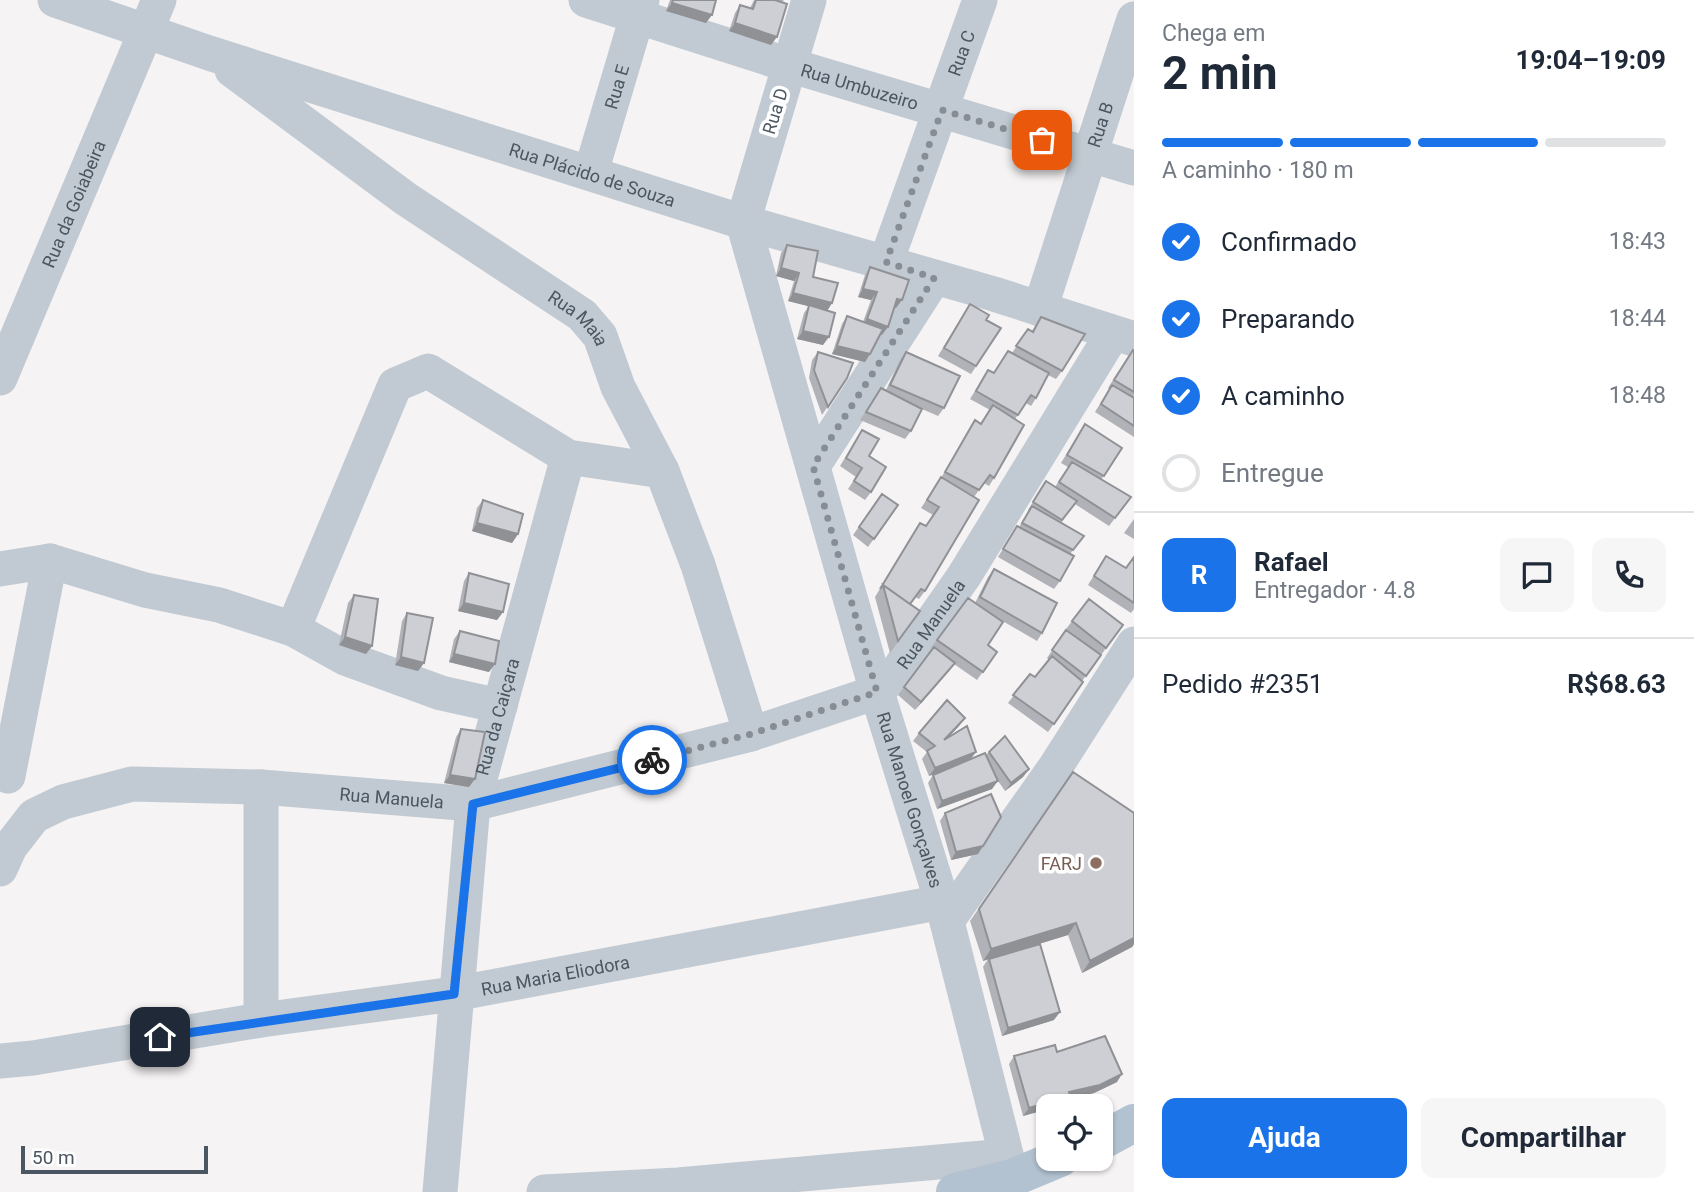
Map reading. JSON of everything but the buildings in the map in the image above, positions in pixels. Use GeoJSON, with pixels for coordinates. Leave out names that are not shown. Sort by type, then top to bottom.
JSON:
{"type":"FeatureCollection","features":[{"type":"Feature","properties":{"kind":"main road"},"geometry":{"type":"LineString","coordinates":[[1113,1134],[1134,1123]]}},
{"type":"Feature","properties":{"kind":"main road"},"geometry":{"type":"LineString","coordinates":[[954,1192],[1009,1167],[1036,1162]]}},
{"type":"Feature","properties":{"kind":"street","name":"Rua Plácido de Souza"},"geometry":{"type":"LineString","coordinates":[[55,0],[153,16],[209,53],[743,222],[886,262],[1123,336]]}},
{"type":"Feature","properties":{"kind":"street","name":"Rua Umbuzeiro"},"geometry":{"type":"LineString","coordinates":[[586,0],[639,8],[789,65],[1134,169]]}},
{"type":"Feature","properties":{"kind":"street","name":"Rua D"},"geometry":{"type":"LineString","coordinates":[[743,222],[809,0]]}},
{"type":"Feature","properties":{"kind":"street","name":"Rua C"},"geometry":{"type":"LineString","coordinates":[[886,262],[980,0]]}},
{"type":"Feature","properties":{"kind":"street","name":"Rua E"},"geometry":{"type":"LineString","coordinates":[[591,173],[639,8]]}},
{"type":"Feature","properties":{"kind":"street","name":"Rua da Goiabeira"},"geometry":{"type":"LineString","coordinates":[[0,378],[153,16]]}},
{"type":"Feature","properties":{"kind":"street","name":"Rua B"},"geometry":{"type":"LineString","coordinates":[[1040,309],[1134,20]]}},
{"type":"Feature","properties":{"kind":"street","name":"Rua Maia"},"geometry":{"type":"LineString","coordinates":[[209,53],[406,199],[582,315],[600,336],[618,387],[662,471],[698,565],[751,734]]}},
{"type":"Feature","properties":{"kind":"street","name":"Rua Manoel Gonçalves"},"geometry":{"type":"LineString","coordinates":[[743,222],[877,692],[944,912],[1009,1167]]}},
{"type":"Feature","properties":{"kind":"street"},"geometry":{"type":"LineString","coordinates":[[813,466],[934,278]]}},
{"type":"Feature","properties":{"kind":"street","name":"Rua Manuela"},"geometry":{"type":"LineString","coordinates":[[0,869],[10,847],[34,816],[54,806],[132,784],[261,787],[473,804],[751,734],[877,692],[899,668],[964,576],[1123,336]]}},
{"type":"Feature","properties":{"kind":"street"},"geometry":{"type":"LineString","coordinates":[[293,629],[395,385],[428,371],[568,457],[662,471]]}},
{"type":"Feature","properties":{"kind":"street","name":"Rua da Caiçara"},"geometry":{"type":"LineString","coordinates":[[440,1192],[454,994],[473,804],[568,457]]}},
{"type":"Feature","properties":{"kind":"street"},"geometry":{"type":"LineString","coordinates":[[50,561],[4,774],[54,806]]}},
{"type":"Feature","properties":{"kind":"street"},"geometry":{"type":"LineString","coordinates":[[0,569],[50,561],[145,590],[219,605],[293,629],[345,658],[442,693],[500,706]]}},
{"type":"Feature","properties":{"kind":"street"},"geometry":{"type":"LineString","coordinates":[[944,912],[1056,766],[1134,645]]}},
{"type":"Feature","properties":{"kind":"street"},"geometry":{"type":"LineString","coordinates":[[261,787],[261,1020]]}},
{"type":"Feature","properties":{"kind":"street","name":"Rua Maria Eliodora"},"geometry":{"type":"LineString","coordinates":[[0,1061],[33,1058],[261,1020],[454,994],[944,912]]}},
{"type":"Feature","properties":{"kind":"street"},"geometry":{"type":"LineString","coordinates":[[544,1192],[1009,1167]]}},
{"type":"Feature","properties":{"kind":"way so far"},"geometry":{"type":"LineString","coordinates":[[652,760],[751,734],[877,692],[813,466],[934,278],[886,262],[942,110],[1042,140]]}},
{"type":"Feature","properties":{"kind":"place","name":"FARJ"},"geometry":{"type":"Point","coordinates":[1096,863]}},
{"type":"Feature","properties":{"kind":"route"},"geometry":{"type":"LineString","coordinates":[[160,1037],[261,1020],[454,994],[473,804],[652,760]]}}]}
